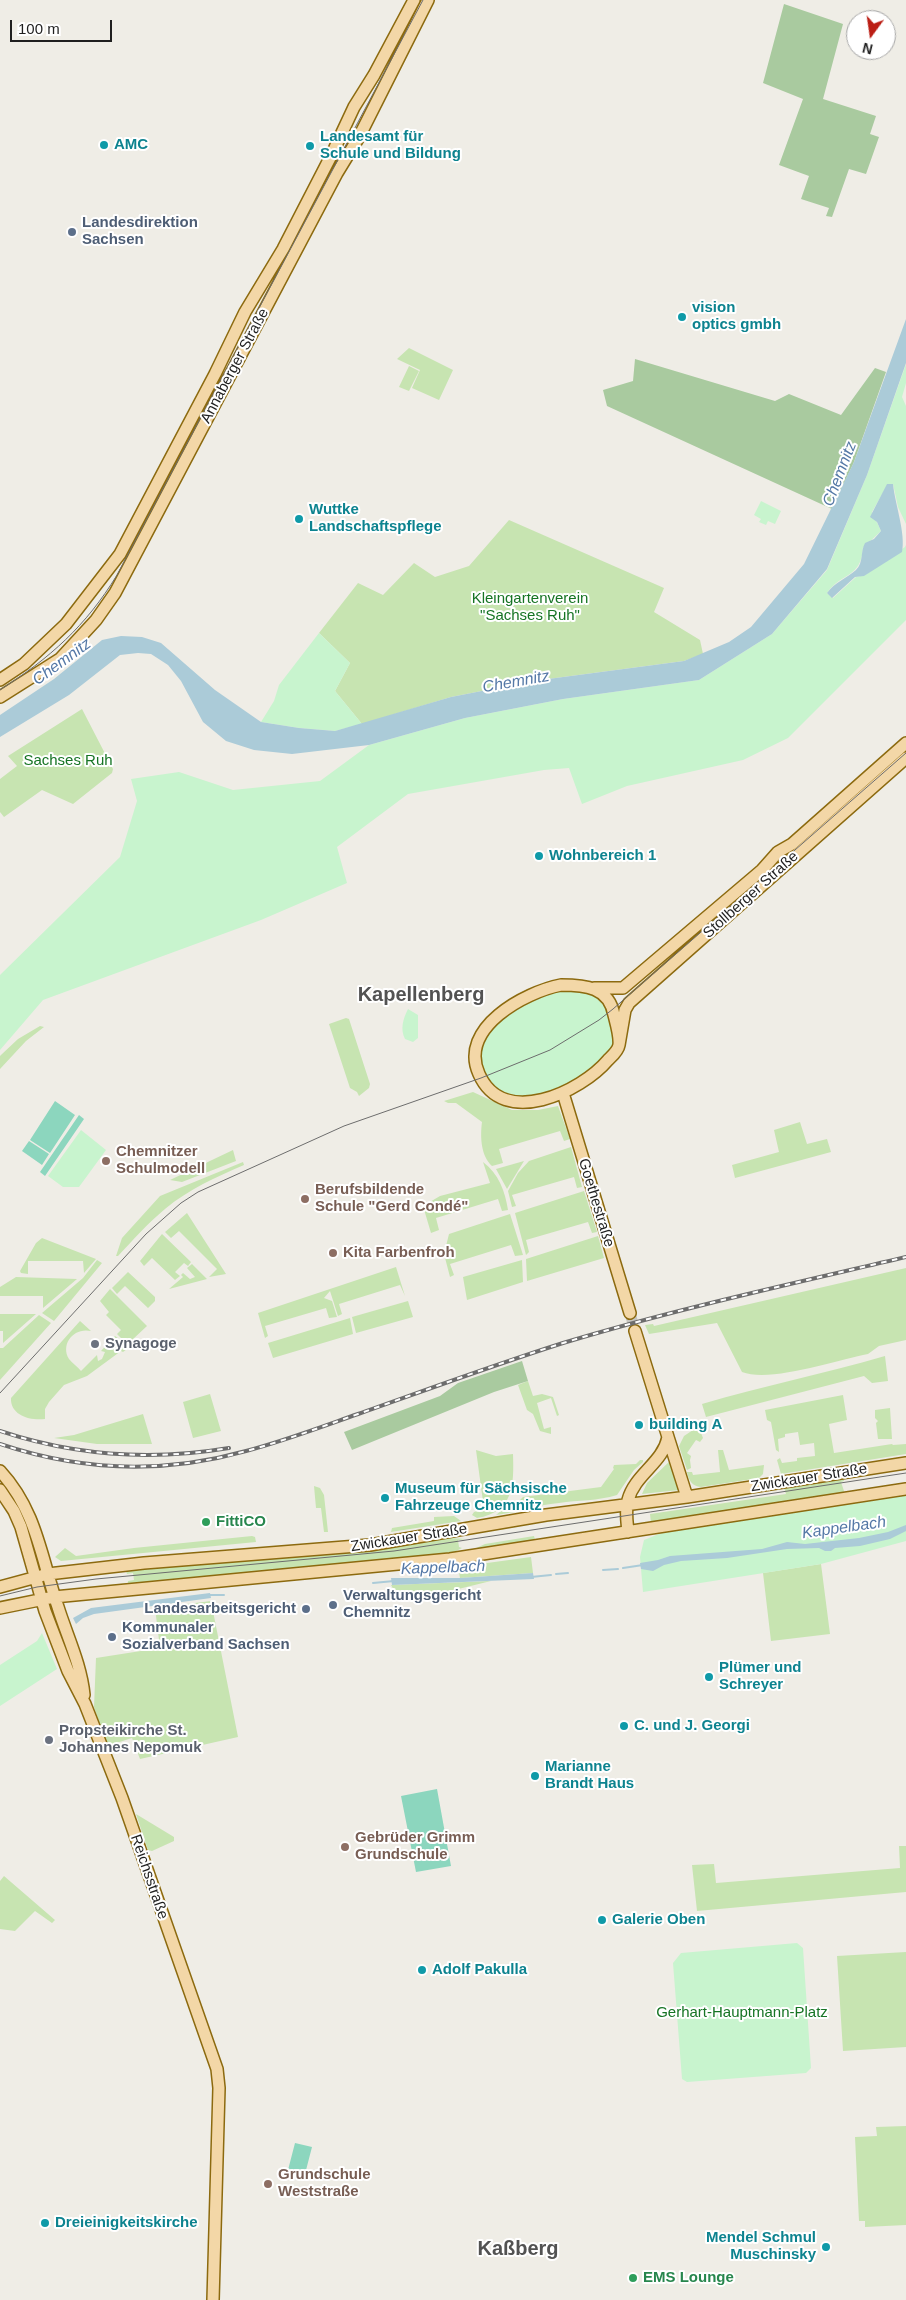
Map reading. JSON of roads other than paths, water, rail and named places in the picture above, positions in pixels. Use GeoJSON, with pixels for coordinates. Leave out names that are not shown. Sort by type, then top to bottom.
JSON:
{"type":"FeatureCollection","features":[{"type":"Feature","properties":{"kind":"main road","name":"Annaberger Straße"},"geometry":{"type":"LineString","coordinates":[[0,680],[24,664],[66,624],[120,554],[215,374],[245,312],[283,249],[332,154],[347,120],[374,75],[414,0]]}},
{"type":"Feature","properties":{"kind":"main road","name":"Annaberger Straße"},"geometry":{"type":"LineString","coordinates":[[0,697],[60,659],[96,620],[115,593],[366,123],[428,0]]}},
{"type":"Feature","properties":{"kind":"main road"},"geometry":{"type":"LineString","coordinates":[[347,120],[366,123]]}},
{"type":"Feature","properties":{"kind":"main road","name":"Stollberger Straße"},"geometry":{"type":"LineString","coordinates":[[592,988],[624,988],[762,870],[778,852],[792,844],[906,743]]}},
{"type":"Feature","properties":{"kind":"main road","name":"Stollberger Straße"},"geometry":{"type":"LineString","coordinates":[[619,1045],[624,1010],[629,1003],[906,758]]}},
{"type":"Feature","properties":{"kind":"main road"},"geometry":{"type":"LineString","coordinates":[[561,985],[592,988],[603,993],[612,1005],[619,1045],[616,1051],[592,1077],[563,1093],[528,1103],[508,1100],[493,1092],[481,1078],[476,1066],[477,1048],[482,1036],[495,1017],[506,1008],[533,993],[561,985]]}},
{"type":"Feature","properties":{"kind":"main road","name":"Goethestraße"},"geometry":{"type":"LineString","coordinates":[[563,1093],[630,1314]]}},
{"type":"Feature","properties":{"kind":"main road"},"geometry":{"type":"LineString","coordinates":[[635,1331],[687,1497]]}},
{"type":"Feature","properties":{"kind":"main road"},"geometry":{"type":"LineString","coordinates":[[628,1532],[627,1505],[635,1484],[660,1456],[668,1437]]}},
{"type":"Feature","properties":{"kind":"main road","name":"Zwickauer Straße"},"geometry":{"type":"LineString","coordinates":[[0,1587],[48,1574],[144,1563],[370,1545],[554,1514],[687,1497],[906,1463]]}},
{"type":"Feature","properties":{"kind":"main road","name":"Reichsstraße"},"geometry":{"type":"LineString","coordinates":[[0,1471],[18,1493],[32,1519],[54,1597],[82,1675],[85,1704]]}},
{"type":"Feature","properties":{"kind":"main road","name":"Zwickauer Straße"},"geometry":{"type":"LineString","coordinates":[[0,1608],[54,1597],[450,1558],[906,1489]]}},
{"type":"Feature","properties":{"kind":"main road","name":"Reichsstraße"},"geometry":{"type":"LineString","coordinates":[[0,1490],[14,1511],[21,1527],[40,1599],[60,1651],[85,1704],[122,1798],[209,2051],[210,2073],[218,2110],[213,2300]]}},
{"type":"Feature","properties":{"kind":"water"},"geometry":{"type":"Polygon","coordinates":[[[906,319],[906,363],[867,475],[827,569],[772,634],[699,680],[563,699],[465,718],[369,745],[292,754],[254,750],[226,741],[203,722],[181,681],[168,665],[151,654],[138,653],[120,655],[69,695],[0,737],[0,715],[54,679],[102,640],[121,636],[142,637],[161,643],[215,690],[261,722],[335,731],[451,697],[533,681],[684,661],[729,642],[751,627],[804,564],[854,462],[906,319]]]}},
{"type":"Feature","properties":{"kind":"water"},"geometry":{"type":"Polygon","coordinates":[[[887,484],[893,484],[903,537],[902,552],[864,576],[855,577],[832,598],[827,593],[856,570],[860,564],[865,543],[874,539],[881,531],[877,522],[870,517],[887,484]]]}},
{"type":"Feature","properties":{"kind":"water"},"geometry":{"type":"Polygon","coordinates":[[[906,1525],[906,1531],[890,1539],[860,1546],[835,1548],[831,1551],[819,1548],[787,1549],[727,1558],[681,1561],[664,1565],[653,1571],[641,1569],[640,1563],[670,1556],[762,1549],[787,1542],[805,1544],[859,1538],[888,1532],[906,1525]]]}},
{"type":"Feature","properties":{"kind":"water"},"geometry":{"type":"Polygon","coordinates":[[[533,1573],[534,1579],[392,1585],[391,1578],[460,1578],[533,1573]]]}},
{"type":"Feature","properties":{"kind":"water"},"geometry":{"type":"Polygon","coordinates":[[[210,1593],[211,1598],[94,1614],[83,1618],[76,1624],[73,1618],[91,1608],[210,1593]]]}},
{"type":"Feature","properties":{"kind":"waterway","name":"Kappelbach"},"geometry":{"type":"LineString","coordinates":[[623,1568],[643,1565]]}},
{"type":"Feature","properties":{"kind":"waterway","name":"Kappelbach"},"geometry":{"type":"LineString","coordinates":[[603,1570],[618,1569]]}},
{"type":"Feature","properties":{"kind":"waterway","name":"Kappelbach"},"geometry":{"type":"LineString","coordinates":[[556,1574],[568,1573]]}},
{"type":"Feature","properties":{"kind":"waterway","name":"Kappelbach"},"geometry":{"type":"LineString","coordinates":[[531,1577],[551,1575]]}},
{"type":"Feature","properties":{"kind":"waterway","name":"Kappelbach"},"geometry":{"type":"LineString","coordinates":[[373,1583],[394,1581]]}},
{"type":"Feature","properties":{"kind":"waterway","name":"Kappelbach"},"geometry":{"type":"LineString","coordinates":[[209,1595],[224,1595]]}},
{"type":"Feature","properties":{"kind":"tunnel"},"geometry":{"type":"LineString","coordinates":[[630,1313],[635,1331]]}},
{"type":"Feature","properties":{"kind":"tram line"},"geometry":{"type":"LineString","coordinates":[[0,690],[35,666],[66,640],[93,610],[117,575],[423,0]]}},
{"type":"Feature","properties":{"kind":"tram line"},"geometry":{"type":"LineString","coordinates":[[0,1393],[146,1234],[181,1203],[198,1192],[344,1126],[481,1078],[550,1050],[599,1020],[906,753]]}},
{"type":"Feature","properties":{"kind":"tram line"},"geometry":{"type":"LineString","coordinates":[[0,1596],[37,1587],[96,1579],[394,1551],[906,1473]]}},
{"type":"Feature","properties":{"kind":"railway"},"geometry":{"type":"LineString","coordinates":[[0,1444],[61,1460],[91,1464],[153,1466],[215,1458],[288,1438],[563,1343],[691,1308],[906,1257]]}},
{"type":"Feature","properties":{"kind":"railway"},"geometry":{"type":"LineString","coordinates":[[0,1431],[57,1446],[114,1454],[171,1454],[229,1448]]}},
{"type":"Feature","properties":{"kind":"place","name":"AMC"},"geometry":{"type":"Point","coordinates":[104,145]}},
{"type":"Feature","properties":{"kind":"place","name":"Landesamt für Schule und Bildung"},"geometry":{"type":"Point","coordinates":[310,146]}},
{"type":"Feature","properties":{"kind":"place","name":"Landesdirektion Sachsen"},"geometry":{"type":"Point","coordinates":[72,232]}},
{"type":"Feature","properties":{"kind":"place","name":"vision optics gmbh"},"geometry":{"type":"Point","coordinates":[682,317]}},
{"type":"Feature","properties":{"kind":"place","name":"Wuttke Landschaftspflege"},"geometry":{"type":"Point","coordinates":[299,519]}},
{"type":"Feature","properties":{"kind":"place","name":"Wohnbereich 1"},"geometry":{"type":"Point","coordinates":[539,856]}},
{"type":"Feature","properties":{"kind":"place","name":"Chemnitzer Schulmodell"},"geometry":{"type":"Point","coordinates":[106,1161]}},
{"type":"Feature","properties":{"kind":"place","name":"Berufsbildende Schule \"Gerd Condé\""},"geometry":{"type":"Point","coordinates":[305,1199]}},
{"type":"Feature","properties":{"kind":"place","name":"Kita Farbenfroh"},"geometry":{"type":"Point","coordinates":[333,1253]}},
{"type":"Feature","properties":{"kind":"place","name":"Synagoge"},"geometry":{"type":"Point","coordinates":[95,1344]}},
{"type":"Feature","properties":{"kind":"place","name":"building A"},"geometry":{"type":"Point","coordinates":[639,1425]}},
{"type":"Feature","properties":{"kind":"place","name":"Museum für Sächsische Fahrzeuge Chemnitz"},"geometry":{"type":"Point","coordinates":[385,1498]}},
{"type":"Feature","properties":{"kind":"place","name":"FittiCO"},"geometry":{"type":"Point","coordinates":[206,1522]}},
{"type":"Feature","properties":{"kind":"place","name":"Verwaltungsgericht Chemnitz"},"geometry":{"type":"Point","coordinates":[333,1605]}},
{"type":"Feature","properties":{"kind":"place","name":"Landesarbeitsgericht"},"geometry":{"type":"Point","coordinates":[306,1609]}},
{"type":"Feature","properties":{"kind":"place","name":"Kommunaler Sozialverband Sachsen"},"geometry":{"type":"Point","coordinates":[112,1637]}},
{"type":"Feature","properties":{"kind":"place","name":"Plümer und Schreyer"},"geometry":{"type":"Point","coordinates":[709,1677]}},
{"type":"Feature","properties":{"kind":"place","name":"C. und J. Georgi"},"geometry":{"type":"Point","coordinates":[624,1726]}},
{"type":"Feature","properties":{"kind":"place","name":"Propsteikirche St. Johannes Nepomuk"},"geometry":{"type":"Point","coordinates":[49,1740]}},
{"type":"Feature","properties":{"kind":"place","name":"Marianne Brandt Haus"},"geometry":{"type":"Point","coordinates":[535,1776]}},
{"type":"Feature","properties":{"kind":"place","name":"Gebrüder Grimm Grundschule"},"geometry":{"type":"Point","coordinates":[345,1847]}},
{"type":"Feature","properties":{"kind":"place","name":"Galerie Oben"},"geometry":{"type":"Point","coordinates":[602,1920]}},
{"type":"Feature","properties":{"kind":"place","name":"Adolf Pakulla"},"geometry":{"type":"Point","coordinates":[422,1970]}},
{"type":"Feature","properties":{"kind":"place","name":"Grundschule Weststraße"},"geometry":{"type":"Point","coordinates":[268,2184]}},
{"type":"Feature","properties":{"kind":"place","name":"Dreieinigkeitskirche"},"geometry":{"type":"Point","coordinates":[45,2223]}},
{"type":"Feature","properties":{"kind":"place","name":"Mendel Schmul Muschinsky"},"geometry":{"type":"Point","coordinates":[826,2247]}},
{"type":"Feature","properties":{"kind":"place","name":"EMS Lounge"},"geometry":{"type":"Point","coordinates":[633,2278]}},
{"type":"Feature","properties":{"kind":"district","name":"Kapellenberg"},"geometry":{"type":"Point","coordinates":[421,995]}},
{"type":"Feature","properties":{"kind":"district","name":"Kaßberg"},"geometry":{"type":"Point","coordinates":[518,2249]}},
{"type":"Feature","properties":{"kind":"water label","name":"Chemnitz"},"geometry":{"type":"Point","coordinates":[840,474]}},
{"type":"Feature","properties":{"kind":"water label","name":"Chemnitz"},"geometry":{"type":"Point","coordinates":[62,662]}},
{"type":"Feature","properties":{"kind":"water label","name":"Chemnitz"},"geometry":{"type":"Point","coordinates":[516,682]}},
{"type":"Feature","properties":{"kind":"park label","name":"Kleingartenverein \"Sachses Ruh\""},"geometry":{"type":"Point","coordinates":[530,608]}},
{"type":"Feature","properties":{"kind":"park label","name":"Sachses Ruh"},"geometry":{"type":"Point","coordinates":[68,761]}},
{"type":"Feature","properties":{"kind":"park label","name":"Gerhart-Hauptmann-Platz"},"geometry":{"type":"Point","coordinates":[742,2013]}}]}
